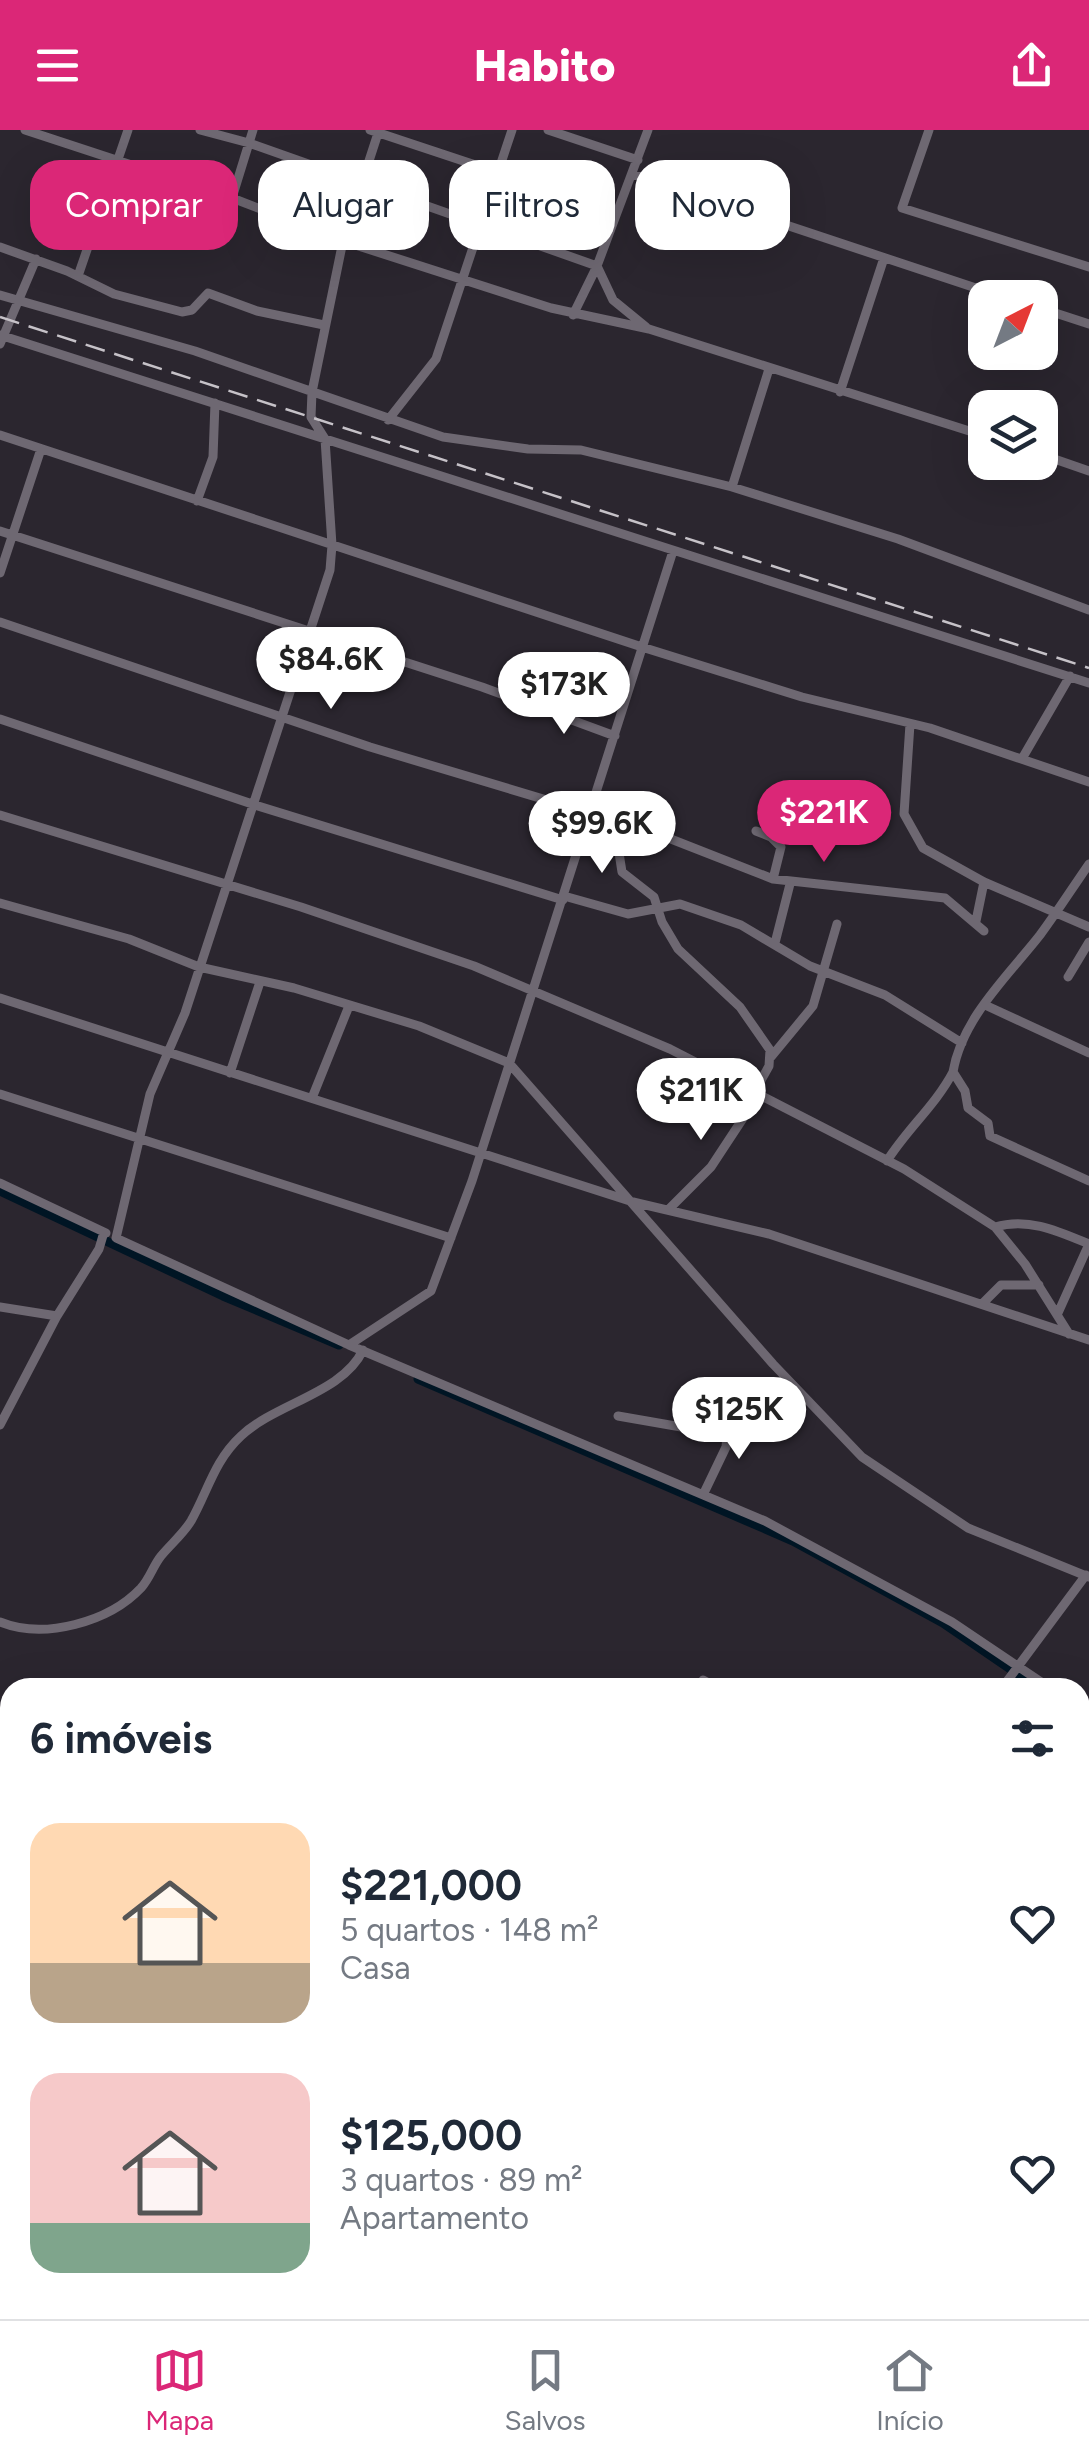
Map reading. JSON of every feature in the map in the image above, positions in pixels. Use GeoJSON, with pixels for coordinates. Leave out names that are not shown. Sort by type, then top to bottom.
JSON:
{"type":"FeatureCollection","features":[{"type":"Feature","properties":{"kind":"street"},"geometry":{"type":"LineString","coordinates":[[25,130],[118,160],[128,130]]}},
{"type":"Feature","properties":{"kind":"street"},"geometry":{"type":"LineString","coordinates":[[200,130],[294,160]]}},
{"type":"Feature","properties":{"kind":"street"},"geometry":{"type":"LineString","coordinates":[[238,179],[253,130]]}},
{"type":"Feature","properties":{"kind":"street"},"geometry":{"type":"LineString","coordinates":[[502,160],[512,130]]}},
{"type":"Feature","properties":{"kind":"street"},"geometry":{"type":"LineString","coordinates":[[548,130],[638,160],[648,130]]}},
{"type":"Feature","properties":{"kind":"street"},"geometry":{"type":"LineString","coordinates":[[930,130],[902,208],[1089,266]]}},
{"type":"Feature","properties":{"kind":"street"},"geometry":{"type":"LineString","coordinates":[[367,160],[376,131],[460,160]]}},
{"type":"Feature","properties":{"kind":"street"},"geometry":{"type":"LineString","coordinates":[[574,315],[635,167]]}},
{"type":"Feature","properties":{"kind":"street"},"geometry":{"type":"LineString","coordinates":[[632,174],[968,286]]}},
{"type":"Feature","properties":{"kind":"street"},"geometry":{"type":"LineString","coordinates":[[0,247],[114,294],[182,312],[192,310],[208,294],[257,311],[324,326]]}},
{"type":"Feature","properties":{"kind":"street"},"geometry":{"type":"LineString","coordinates":[[78,276],[87,250]]}},
{"type":"Feature","properties":{"kind":"street"},"geometry":{"type":"LineString","coordinates":[[116,1238],[137,1136],[165,1053],[185,1013],[330,570],[325,439],[311,418],[312,392],[341,250]]}},
{"type":"Feature","properties":{"kind":"street"},"geometry":{"type":"LineString","coordinates":[[373,250],[574,315],[648,328],[968,431]]}},
{"type":"Feature","properties":{"kind":"street"},"geometry":{"type":"LineString","coordinates":[[388,420],[436,359],[455,308],[469,250]]}},
{"type":"Feature","properties":{"kind":"street"},"geometry":{"type":"LineString","coordinates":[[551,250],[597,266],[613,300],[648,328]]}},
{"type":"Feature","properties":{"kind":"street"},"geometry":{"type":"LineString","coordinates":[[840,392],[884,258]]}},
{"type":"Feature","properties":{"kind":"street"},"geometry":{"type":"LineString","coordinates":[[36,259],[1,339],[216,403],[1089,683]]}},
{"type":"Feature","properties":{"kind":"street"},"geometry":{"type":"LineString","coordinates":[[0,295],[195,351],[442,437],[618,458],[732,488],[881,534],[1089,610]]}},
{"type":"Feature","properties":{"kind":"street"},"geometry":{"type":"LineString","coordinates":[[1058,314],[1089,324]]}},
{"type":"Feature","properties":{"kind":"street"},"geometry":{"type":"LineString","coordinates":[[732,488],[769,369]]}},
{"type":"Feature","properties":{"kind":"street"},"geometry":{"type":"LineString","coordinates":[[197,501],[212,457],[216,403]]}},
{"type":"Feature","properties":{"kind":"street"},"geometry":{"type":"LineString","coordinates":[[0,436],[645,648],[1023,758],[1089,782]]}},
{"type":"Feature","properties":{"kind":"street"},"geometry":{"type":"LineString","coordinates":[[0,573],[41,449]]}},
{"type":"Feature","properties":{"kind":"street"},"geometry":{"type":"LineString","coordinates":[[1058,460],[1089,471]]}},
{"type":"Feature","properties":{"kind":"street"},"geometry":{"type":"LineString","coordinates":[[0,531],[482,687],[615,736]]}},
{"type":"Feature","properties":{"kind":"street"},"geometry":{"type":"LineString","coordinates":[[349,1344],[431,1291],[481,1153],[673,551]]}},
{"type":"Feature","properties":{"kind":"street"},"geometry":{"type":"LineString","coordinates":[[0,622],[370,747],[690,844],[790,884],[945,898],[984,930]]}},
{"type":"Feature","properties":{"kind":"street"},"geometry":{"type":"LineString","coordinates":[[1023,758],[1070,676]]}},
{"type":"Feature","properties":{"kind":"street"},"geometry":{"type":"LineString","coordinates":[[0,720],[255,805],[564,898],[628,914],[672,904],[689,906],[775,944],[810,966],[885,995],[962,1043]]}},
{"type":"Feature","properties":{"kind":"street"},"geometry":{"type":"LineString","coordinates":[[910,724],[906,821],[929,855],[1089,927]]}},
{"type":"Feature","properties":{"kind":"street"},"geometry":{"type":"LineString","coordinates":[[0,814],[226,883],[532,988],[757,1092],[887,1161],[995,1227],[1039,1285],[1068,1334]]}},
{"type":"Feature","properties":{"kind":"street"},"geometry":{"type":"LineString","coordinates":[[614,821],[622,872],[654,897],[678,948],[740,1007],[772,1056]]}},
{"type":"Feature","properties":{"kind":"street"},"geometry":{"type":"LineString","coordinates":[[756,831],[771,837],[781,847],[773,879]]}},
{"type":"Feature","properties":{"kind":"street"},"geometry":{"type":"LineString","coordinates":[[887,1161],[931,1107],[953,1072],[962,1043],[985,1005],[1089,864]]}},
{"type":"Feature","properties":{"kind":"street"},"geometry":{"type":"LineString","coordinates":[[976,921],[984,882]]}},
{"type":"Feature","properties":{"kind":"street"},"geometry":{"type":"LineString","coordinates":[[775,944],[790,884]]}},
{"type":"Feature","properties":{"kind":"street"},"geometry":{"type":"LineString","coordinates":[[0,903],[129,939],[199,967],[457,1039],[509,1063],[773,1364],[862,1456],[968,1528],[1085,1573],[1008,1678]]}},
{"type":"Feature","properties":{"kind":"street"},"geometry":{"type":"LineString","coordinates":[[668,1210],[711,1167],[757,1092],[772,1056],[813,1006],[837,924]]}},
{"type":"Feature","properties":{"kind":"street"},"geometry":{"type":"LineString","coordinates":[[1068,978],[1089,942]]}},
{"type":"Feature","properties":{"kind":"street"},"geometry":{"type":"LineString","coordinates":[[1076,967],[1089,972]]}},
{"type":"Feature","properties":{"kind":"street"},"geometry":{"type":"LineString","coordinates":[[230,1073],[260,982]]}},
{"type":"Feature","properties":{"kind":"street"},"geometry":{"type":"LineString","coordinates":[[0,998],[633,1202],[769,1234],[1089,1340]]}},
{"type":"Feature","properties":{"kind":"street"},"geometry":{"type":"LineString","coordinates":[[985,1005],[1088,1050]]}},
{"type":"Feature","properties":{"kind":"street"},"geometry":{"type":"LineString","coordinates":[[312,1098],[349,1006]]}},
{"type":"Feature","properties":{"kind":"street"},"geometry":{"type":"LineString","coordinates":[[953,1072],[965,1091],[968,1108],[988,1123],[990,1136],[1089,1181]]}},
{"type":"Feature","properties":{"kind":"street"},"geometry":{"type":"LineString","coordinates":[[0,1094],[451,1238]]}},
{"type":"Feature","properties":{"kind":"street"},"geometry":{"type":"LineString","coordinates":[[0,1183],[349,1344],[704,1495],[822,1551],[952,1622],[1036,1678]]}},
{"type":"Feature","properties":{"kind":"street"},"geometry":{"type":"LineString","coordinates":[[995,1227],[1032,1223],[1089,1244],[1058,1313]]}},
{"type":"Feature","properties":{"kind":"street"},"geometry":{"type":"LineString","coordinates":[[0,1425],[99,1249],[104,1232]]}},
{"type":"Feature","properties":{"kind":"street"},"geometry":{"type":"LineString","coordinates":[[982,1304],[1000,1285],[1039,1285]]}},
{"type":"Feature","properties":{"kind":"street"},"geometry":{"type":"LineString","coordinates":[[0,1307],[58,1316]]}},
{"type":"Feature","properties":{"kind":"street"},"geometry":{"type":"LineString","coordinates":[[0,1622],[19,1628],[61,1627],[124,1602],[145,1584],[152,1567],[191,1520],[219,1459],[271,1412],[347,1374],[363,1350]]}},
{"type":"Feature","properties":{"kind":"street"},"geometry":{"type":"LineString","coordinates":[[704,1495],[726,1447],[726,1435],[741,1415]]}},
{"type":"Feature","properties":{"kind":"street"},"geometry":{"type":"LineString","coordinates":[[618,1416],[726,1435]]}},
{"type":"Feature","properties":{"kind":"waterway"},"geometry":{"type":"LineString","coordinates":[[0,1191],[223,1296],[339,1345]]}},
{"type":"Feature","properties":{"kind":"waterway"},"geometry":{"type":"LineString","coordinates":[[418,1379],[793,1541],[943,1623],[1023,1678]]}},
{"type":"Feature","properties":{"kind":"railway"},"geometry":{"type":"LineString","coordinates":[[0,317],[1089,668]]}}]}
